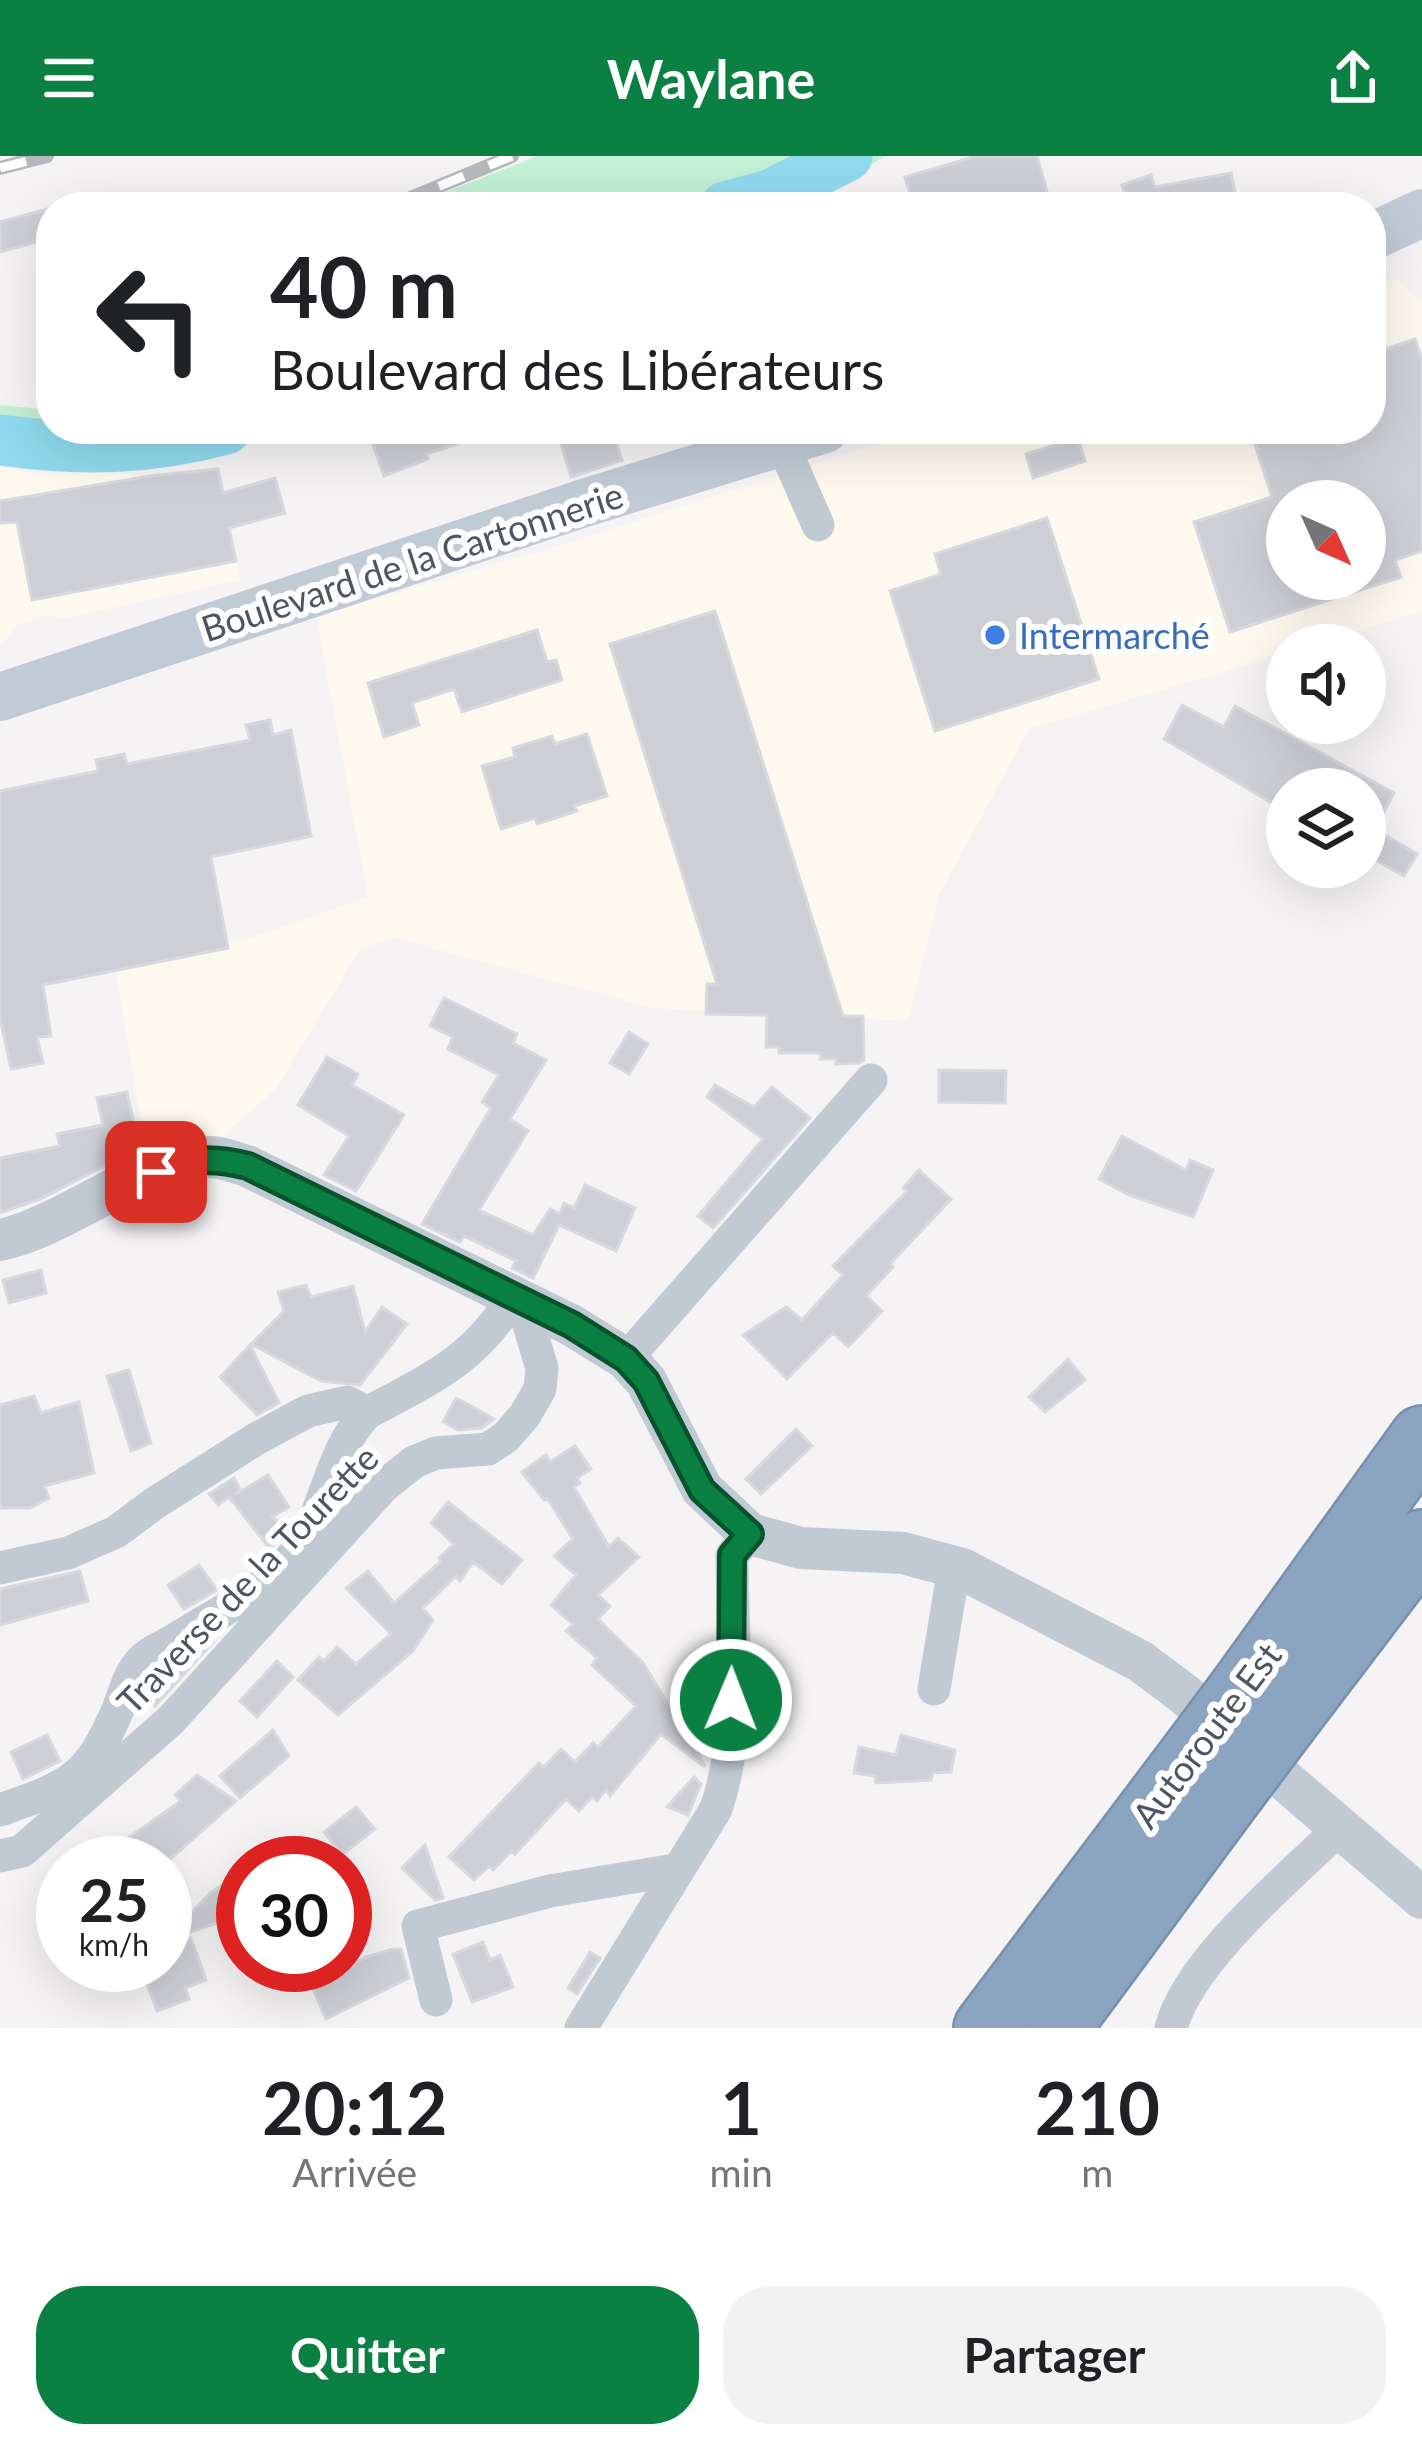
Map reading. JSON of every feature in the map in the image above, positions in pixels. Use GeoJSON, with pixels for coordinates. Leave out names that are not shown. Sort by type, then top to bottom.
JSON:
{"type":"FeatureCollection","features":[{"type":"Feature","properties":{"kind":"highway","name":"Autoroute Est"},"geometry":{"type":"LineString","coordinates":[[1058,2028],[1213,1773],[1264,1704],[1422,1438]]}},
{"type":"Feature","properties":{"kind":"highway","name":"Autoroute Est"},"geometry":{"type":"LineString","coordinates":[[1264,1704],[1422,1543]]}},
{"type":"Feature","properties":{"kind":"highway","name":"Autoroute Est"},"geometry":{"type":"LineString","coordinates":[[986,2028],[1213,1773]]}},
{"type":"Feature","properties":{"kind":"main road","name":"Boulevard de la Cartonnerie"},"geometry":{"type":"LineString","coordinates":[[0,698],[584,502],[776,444]]}},
{"type":"Feature","properties":{"kind":"street"},"geometry":{"type":"LineString","coordinates":[[804,444],[818,525]]}},
{"type":"Feature","properties":{"kind":"street"},"geometry":{"type":"LineString","coordinates":[[626,1359],[871,1080]]}},
{"type":"Feature","properties":{"kind":"street"},"geometry":{"type":"LineString","coordinates":[[0,1240],[66,1217],[180,1162],[212,1157],[248,1166],[572,1325],[626,1359],[646,1381],[702,1490],[750,1534],[801,1548],[903,1553],[954,1568],[1140,1661],[1422,1898]]}},
{"type":"Feature","properties":{"kind":"street"},"geometry":{"type":"LineString","coordinates":[[0,1810],[62,1788],[85,1771],[120,1705],[126,1683],[144,1658],[246,1595],[298,1549],[355,1426],[368,1413],[451,1369],[517,1300]]}},
{"type":"Feature","properties":{"kind":"street","name":"Traverse de la Tourette"},"geometry":{"type":"LineString","coordinates":[[0,1856],[22,1851],[171,1720],[384,1486],[414,1462],[436,1454],[488,1449],[506,1437],[540,1389],[542,1368],[517,1300]]}},
{"type":"Feature","properties":{"kind":"street"},"geometry":{"type":"LineString","coordinates":[[0,1568],[68,1553],[116,1532],[154,1503],[308,1411],[347,1402],[368,1413]]}},
{"type":"Feature","properties":{"kind":"street"},"geometry":{"type":"LineString","coordinates":[[580,2028],[716,1809],[726,1778],[730,1739],[732,1555],[750,1534]]}},
{"type":"Feature","properties":{"kind":"street"},"geometry":{"type":"LineString","coordinates":[[934,1689],[954,1568]]}},
{"type":"Feature","properties":{"kind":"street"},"geometry":{"type":"LineString","coordinates":[[1171,2028],[1175,2010],[1235,1931],[1341,1827]]}},
{"type":"Feature","properties":{"kind":"street"},"geometry":{"type":"LineString","coordinates":[[436,2000],[418,1926],[550,1891],[675,1870]]}},
{"type":"Feature","properties":{"kind":"shaded area"},"geometry":{"type":"Polygon","coordinates":[[[1397,279],[1422,303],[1422,611],[1380,624],[1266,624],[1266,659],[1029,729],[939,895],[908,1021],[653,1008],[395,938],[361,948],[275,1090],[211,1146],[148,1162],[115,970],[227,948],[227,942],[368,897],[316,616],[552,548],[877,444],[1386,444],[1386,282],[1397,279]]]}},
{"type":"Feature","properties":{"kind":"shaded area"},"geometry":{"type":"Polygon","coordinates":[[[0,468],[59,476],[95,472],[150,476],[218,469],[241,580],[66,618],[45,616],[18,625],[0,647],[0,468]]]}},
{"type":"Feature","properties":{"kind":"green space"},"geometry":{"type":"Polygon","coordinates":[[[538,156],[885,156],[827,192],[446,192],[538,156]]]}},
{"type":"Feature","properties":{"kind":"green space"},"geometry":{"type":"Polygon","coordinates":[[[0,405],[36,409],[36,434],[0,430],[0,405]]]}},
{"type":"Feature","properties":{"kind":"building"},"geometry":{"type":"Polygon","coordinates":[[[977,156],[1037,156],[1047,192],[910,192],[905,177],[977,156]]]}},
{"type":"Feature","properties":{"kind":"building"},"geometry":{"type":"Polygon","coordinates":[[[1231,173],[1235,192],[1124,192],[1122,185],[1151,175],[1155,187],[1231,173]]]}},
{"type":"Feature","properties":{"kind":"building"},"geometry":{"type":"Polygon","coordinates":[[[36,212],[36,242],[0,252],[0,222],[36,212]]]}},
{"type":"Feature","properties":{"kind":"building"},"geometry":{"type":"Polygon","coordinates":[[[1415,339],[1422,360],[1422,551],[1395,560],[1401,577],[1386,582],[1386,480],[1266,480],[1255,444],[1386,444],[1386,349],[1415,339]]]}},
{"type":"Feature","properties":{"kind":"building"},"geometry":{"type":"Polygon","coordinates":[[[375,444],[457,444],[384,476],[375,444]]]}},
{"type":"Feature","properties":{"kind":"building"},"geometry":{"type":"Polygon","coordinates":[[[561,444],[617,444],[622,460],[571,477],[561,444]]]}},
{"type":"Feature","properties":{"kind":"building"},"geometry":{"type":"Polygon","coordinates":[[[1058,444],[1080,444],[1085,461],[1033,478],[1026,454],[1058,444]]]}},
{"type":"Feature","properties":{"kind":"building"},"geometry":{"type":"Polygon","coordinates":[[[218,469],[223,493],[275,478],[285,513],[229,528],[236,561],[32,600],[17,522],[0,523],[0,501],[218,469]]]}},
{"type":"Feature","properties":{"kind":"building"},"geometry":{"type":"Polygon","coordinates":[[[1266,499],[1266,600],[1329,600],[1230,632],[1194,522],[1266,499]]]}},
{"type":"Feature","properties":{"kind":"building","name":"Intermarché"},"geometry":{"type":"Polygon","coordinates":[[[1047,518],[1099,679],[935,731],[890,591],[941,574],[935,554],[1047,518]]]}},
{"type":"Feature","properties":{"kind":"building"},"geometry":{"type":"Polygon","coordinates":[[[715,611],[843,1016],[863,1016],[864,1060],[859,1063],[836,1064],[836,1059],[820,1059],[822,1053],[779,1053],[779,1047],[766,1047],[767,1015],[706,1014],[707,984],[717,984],[610,644],[715,611]]]}},
{"type":"Feature","properties":{"kind":"building"},"geometry":{"type":"Polygon","coordinates":[[[537,630],[547,662],[556,660],[562,680],[462,712],[454,689],[412,703],[419,725],[384,737],[368,683],[537,630]]]}},
{"type":"Feature","properties":{"kind":"building"},"geometry":{"type":"Polygon","coordinates":[[[1182,705],[1224,727],[1235,706],[1266,723],[1266,744],[1304,744],[1348,768],[1266,768],[1266,800],[1164,739],[1182,705]]]}},
{"type":"Feature","properties":{"kind":"building"},"geometry":{"type":"Polygon","coordinates":[[[270,720],[273,735],[291,730],[311,836],[211,857],[228,948],[43,985],[51,1036],[37,1037],[43,1063],[11,1069],[0,1018],[0,791],[98,771],[96,760],[124,754],[127,764],[250,740],[246,725],[270,720]]]}},
{"type":"Feature","properties":{"kind":"building"},"geometry":{"type":"Polygon","coordinates":[[[587,734],[607,796],[537,824],[535,818],[501,829],[482,766],[515,757],[513,748],[552,736],[555,744],[587,734]]]}},
{"type":"Feature","properties":{"kind":"building"},"geometry":{"type":"Polygon","coordinates":[[[1386,836],[1417,854],[1404,876],[1386,866],[1386,836]]]}},
{"type":"Feature","properties":{"kind":"building"},"geometry":{"type":"Polygon","coordinates":[[[444,998],[517,1034],[513,1043],[546,1060],[510,1119],[528,1131],[479,1210],[533,1235],[550,1209],[560,1214],[564,1203],[574,1208],[585,1185],[635,1208],[616,1251],[559,1225],[533,1278],[512,1268],[516,1261],[464,1236],[460,1242],[422,1224],[491,1108],[482,1102],[499,1075],[448,1049],[453,1037],[430,1026],[444,998]]]}},
{"type":"Feature","properties":{"kind":"building"},"geometry":{"type":"Polygon","coordinates":[[[629,1032],[648,1044],[629,1074],[610,1063],[629,1032]]]}},
{"type":"Feature","properties":{"kind":"building"},"geometry":{"type":"Polygon","coordinates":[[[327,1057],[358,1074],[352,1085],[404,1115],[356,1191],[324,1175],[349,1136],[298,1105],[327,1057]]]}},
{"type":"Feature","properties":{"kind":"building"},"geometry":{"type":"Polygon","coordinates":[[[939,1070],[1006,1071],[1005,1103],[939,1102],[939,1070]]]}},
{"type":"Feature","properties":{"kind":"building"},"geometry":{"type":"Polygon","coordinates":[[[715,1085],[754,1107],[772,1087],[810,1118],[713,1228],[698,1216],[763,1139],[707,1097],[715,1085]]]}},
{"type":"Feature","properties":{"kind":"building"},"geometry":{"type":"Polygon","coordinates":[[[127,1092],[136,1131],[108,1137],[116,1160],[42,1198],[0,1213],[0,1158],[60,1146],[57,1134],[103,1125],[97,1098],[127,1092]]]}},
{"type":"Feature","properties":{"kind":"building"},"geometry":{"type":"Polygon","coordinates":[[[1122,1136],[1186,1170],[1190,1160],[1213,1170],[1193,1217],[1099,1179],[1122,1136]]]}},
{"type":"Feature","properties":{"kind":"building"},"geometry":{"type":"Polygon","coordinates":[[[919,1170],[951,1199],[866,1296],[882,1311],[848,1347],[833,1333],[787,1379],[743,1335],[786,1307],[802,1320],[843,1275],[833,1266],[907,1191],[903,1188],[919,1170]]]}},
{"type":"Feature","properties":{"kind":"building"},"geometry":{"type":"Polygon","coordinates":[[[41,1270],[46,1293],[9,1303],[3,1280],[41,1270]]]}},
{"type":"Feature","properties":{"kind":"building"},"geometry":{"type":"Polygon","coordinates":[[[306,1285],[311,1297],[353,1286],[365,1332],[382,1307],[407,1324],[360,1385],[321,1381],[251,1344],[284,1311],[278,1292],[306,1285]]]}},
{"type":"Feature","properties":{"kind":"building"},"geometry":{"type":"Polygon","coordinates":[[[250,1345],[279,1403],[257,1415],[220,1377],[250,1345]]]}},
{"type":"Feature","properties":{"kind":"building"},"geometry":{"type":"Polygon","coordinates":[[[1068,1359],[1085,1380],[1045,1412],[1029,1397],[1068,1359]]]}},
{"type":"Feature","properties":{"kind":"building"},"geometry":{"type":"Polygon","coordinates":[[[129,1370],[151,1443],[131,1451],[107,1376],[129,1370]]]}},
{"type":"Feature","properties":{"kind":"building"},"geometry":{"type":"Polygon","coordinates":[[[34,1396],[41,1413],[79,1402],[94,1473],[44,1486],[49,1498],[30,1508],[0,1508],[0,1405],[34,1396]]]}},
{"type":"Feature","properties":{"kind":"building"},"geometry":{"type":"Polygon","coordinates":[[[456,1398],[494,1419],[481,1428],[458,1430],[443,1422],[456,1398]]]}},
{"type":"Feature","properties":{"kind":"building"},"geometry":{"type":"Polygon","coordinates":[[[796,1429],[812,1446],[761,1494],[746,1479],[796,1429]]]}},
{"type":"Feature","properties":{"kind":"building"},"geometry":{"type":"Polygon","coordinates":[[[575,1446],[591,1469],[577,1478],[580,1483],[574,1487],[609,1547],[618,1538],[639,1557],[598,1595],[610,1606],[598,1619],[643,1663],[676,1717],[689,1704],[710,1720],[709,1741],[699,1755],[705,1767],[661,1734],[610,1796],[606,1790],[579,1811],[566,1799],[515,1854],[512,1851],[474,1880],[449,1857],[539,1763],[544,1767],[561,1749],[575,1762],[593,1743],[598,1747],[636,1706],[592,1665],[597,1658],[566,1631],[573,1624],[551,1605],[576,1575],[554,1556],[573,1539],[547,1498],[522,1472],[546,1455],[550,1462],[575,1446]]]}},
{"type":"Feature","properties":{"kind":"building"},"geometry":{"type":"Polygon","coordinates":[[[268,1475],[289,1507],[272,1517],[287,1527],[270,1549],[229,1497],[218,1505],[209,1494],[234,1478],[240,1489],[236,1494],[268,1475]]]}},
{"type":"Feature","properties":{"kind":"building"},"geometry":{"type":"Polygon","coordinates":[[[448,1502],[522,1560],[502,1584],[473,1562],[460,1581],[456,1576],[423,1608],[433,1620],[413,1651],[338,1715],[298,1680],[319,1657],[324,1661],[337,1647],[356,1664],[391,1634],[346,1588],[368,1571],[394,1603],[454,1544],[431,1523],[448,1502]]]}},
{"type":"Feature","properties":{"kind":"building"},"geometry":{"type":"Polygon","coordinates":[[[199,1565],[217,1590],[184,1609],[168,1585],[199,1565]]]}},
{"type":"Feature","properties":{"kind":"building"},"geometry":{"type":"Polygon","coordinates":[[[80,1571],[88,1601],[0,1625],[0,1589],[80,1571]]]}},
{"type":"Feature","properties":{"kind":"building"},"geometry":{"type":"Polygon","coordinates":[[[214,1641],[155,1706],[145,1695],[153,1680],[214,1641]]]}},
{"type":"Feature","properties":{"kind":"building"},"geometry":{"type":"Polygon","coordinates":[[[277,1661],[293,1677],[257,1717],[240,1701],[277,1661]]]}},
{"type":"Feature","properties":{"kind":"building"},"geometry":{"type":"Polygon","coordinates":[[[273,1730],[289,1756],[240,1798],[220,1776],[273,1730]]]}},
{"type":"Feature","properties":{"kind":"building"},"geometry":{"type":"Polygon","coordinates":[[[47,1735],[60,1761],[23,1779],[11,1752],[47,1735]]]}},
{"type":"Feature","properties":{"kind":"building"},"geometry":{"type":"Polygon","coordinates":[[[901,1735],[955,1750],[951,1772],[933,1773],[931,1780],[876,1783],[875,1776],[854,1773],[859,1747],[896,1755],[901,1735]]]}},
{"type":"Feature","properties":{"kind":"building"},"geometry":{"type":"Polygon","coordinates":[[[197,1775],[236,1801],[192,1840],[192,1836],[131,1836],[181,1801],[175,1795],[197,1775]]]}},
{"type":"Feature","properties":{"kind":"building"},"geometry":{"type":"Polygon","coordinates":[[[694,1777],[701,1784],[688,1815],[667,1807],[694,1777]]]}},
{"type":"Feature","properties":{"kind":"building"},"geometry":{"type":"Polygon","coordinates":[[[356,1807],[375,1829],[366,1836],[327,1836],[324,1832],[356,1807]]]}},
{"type":"Feature","properties":{"kind":"building"},"geometry":{"type":"Polygon","coordinates":[[[425,1845],[443,1898],[435,1900],[402,1868],[425,1845]]]}},
{"type":"Feature","properties":{"kind":"building"},"geometry":{"type":"Polygon","coordinates":[[[216,1889],[216,1923],[192,1932],[192,1912],[216,1889]]]}},
{"type":"Feature","properties":{"kind":"building"},"geometry":{"type":"Polygon","coordinates":[[[192,1941],[206,1980],[192,1985],[192,1941]]]}},
{"type":"Feature","properties":{"kind":"building"},"geometry":{"type":"Polygon","coordinates":[[[483,1942],[490,1960],[500,1955],[513,1987],[472,2002],[453,1954],[483,1942]]]}},
{"type":"Feature","properties":{"kind":"building"},"geometry":{"type":"Polygon","coordinates":[[[401,1949],[409,1978],[326,2019],[314,1992],[372,1992],[372,1955],[401,1949]]]}},
{"type":"Feature","properties":{"kind":"building"},"geometry":{"type":"Polygon","coordinates":[[[590,1952],[600,1958],[577,1994],[568,1988],[590,1952]]]}},
{"type":"Feature","properties":{"kind":"building"},"geometry":{"type":"Polygon","coordinates":[[[150,1992],[186,1992],[189,1999],[157,2011],[150,1992]]]}},
{"type":"Feature","properties":{"kind":"waterway"},"geometry":{"type":"LineString","coordinates":[[776,192],[847,156]]}},
{"type":"Feature","properties":{"kind":"waterway"},"geometry":{"type":"LineString","coordinates":[[0,440],[36,444]]}},
{"type":"Feature","properties":{"kind":"waterway"},"geometry":{"type":"LineString","coordinates":[[39,444],[136,444]]}},
{"type":"Feature","properties":{"kind":"railway"},"geometry":{"type":"LineString","coordinates":[[0,168],[47,156]]}},
{"type":"Feature","properties":{"kind":"railway"},"geometry":{"type":"LineString","coordinates":[[425,192],[512,156]]}},
{"type":"Feature","properties":{"kind":"place","name":"Intermarché"},"geometry":{"type":"Point","coordinates":[995,635]}},
{"type":"Feature","properties":{"kind":"route"},"geometry":{"type":"LineString","coordinates":[[156,1172],[212,1157],[248,1166],[572,1325],[626,1359],[646,1381],[702,1490],[750,1534],[732,1555],[731,1700]]}}]}
